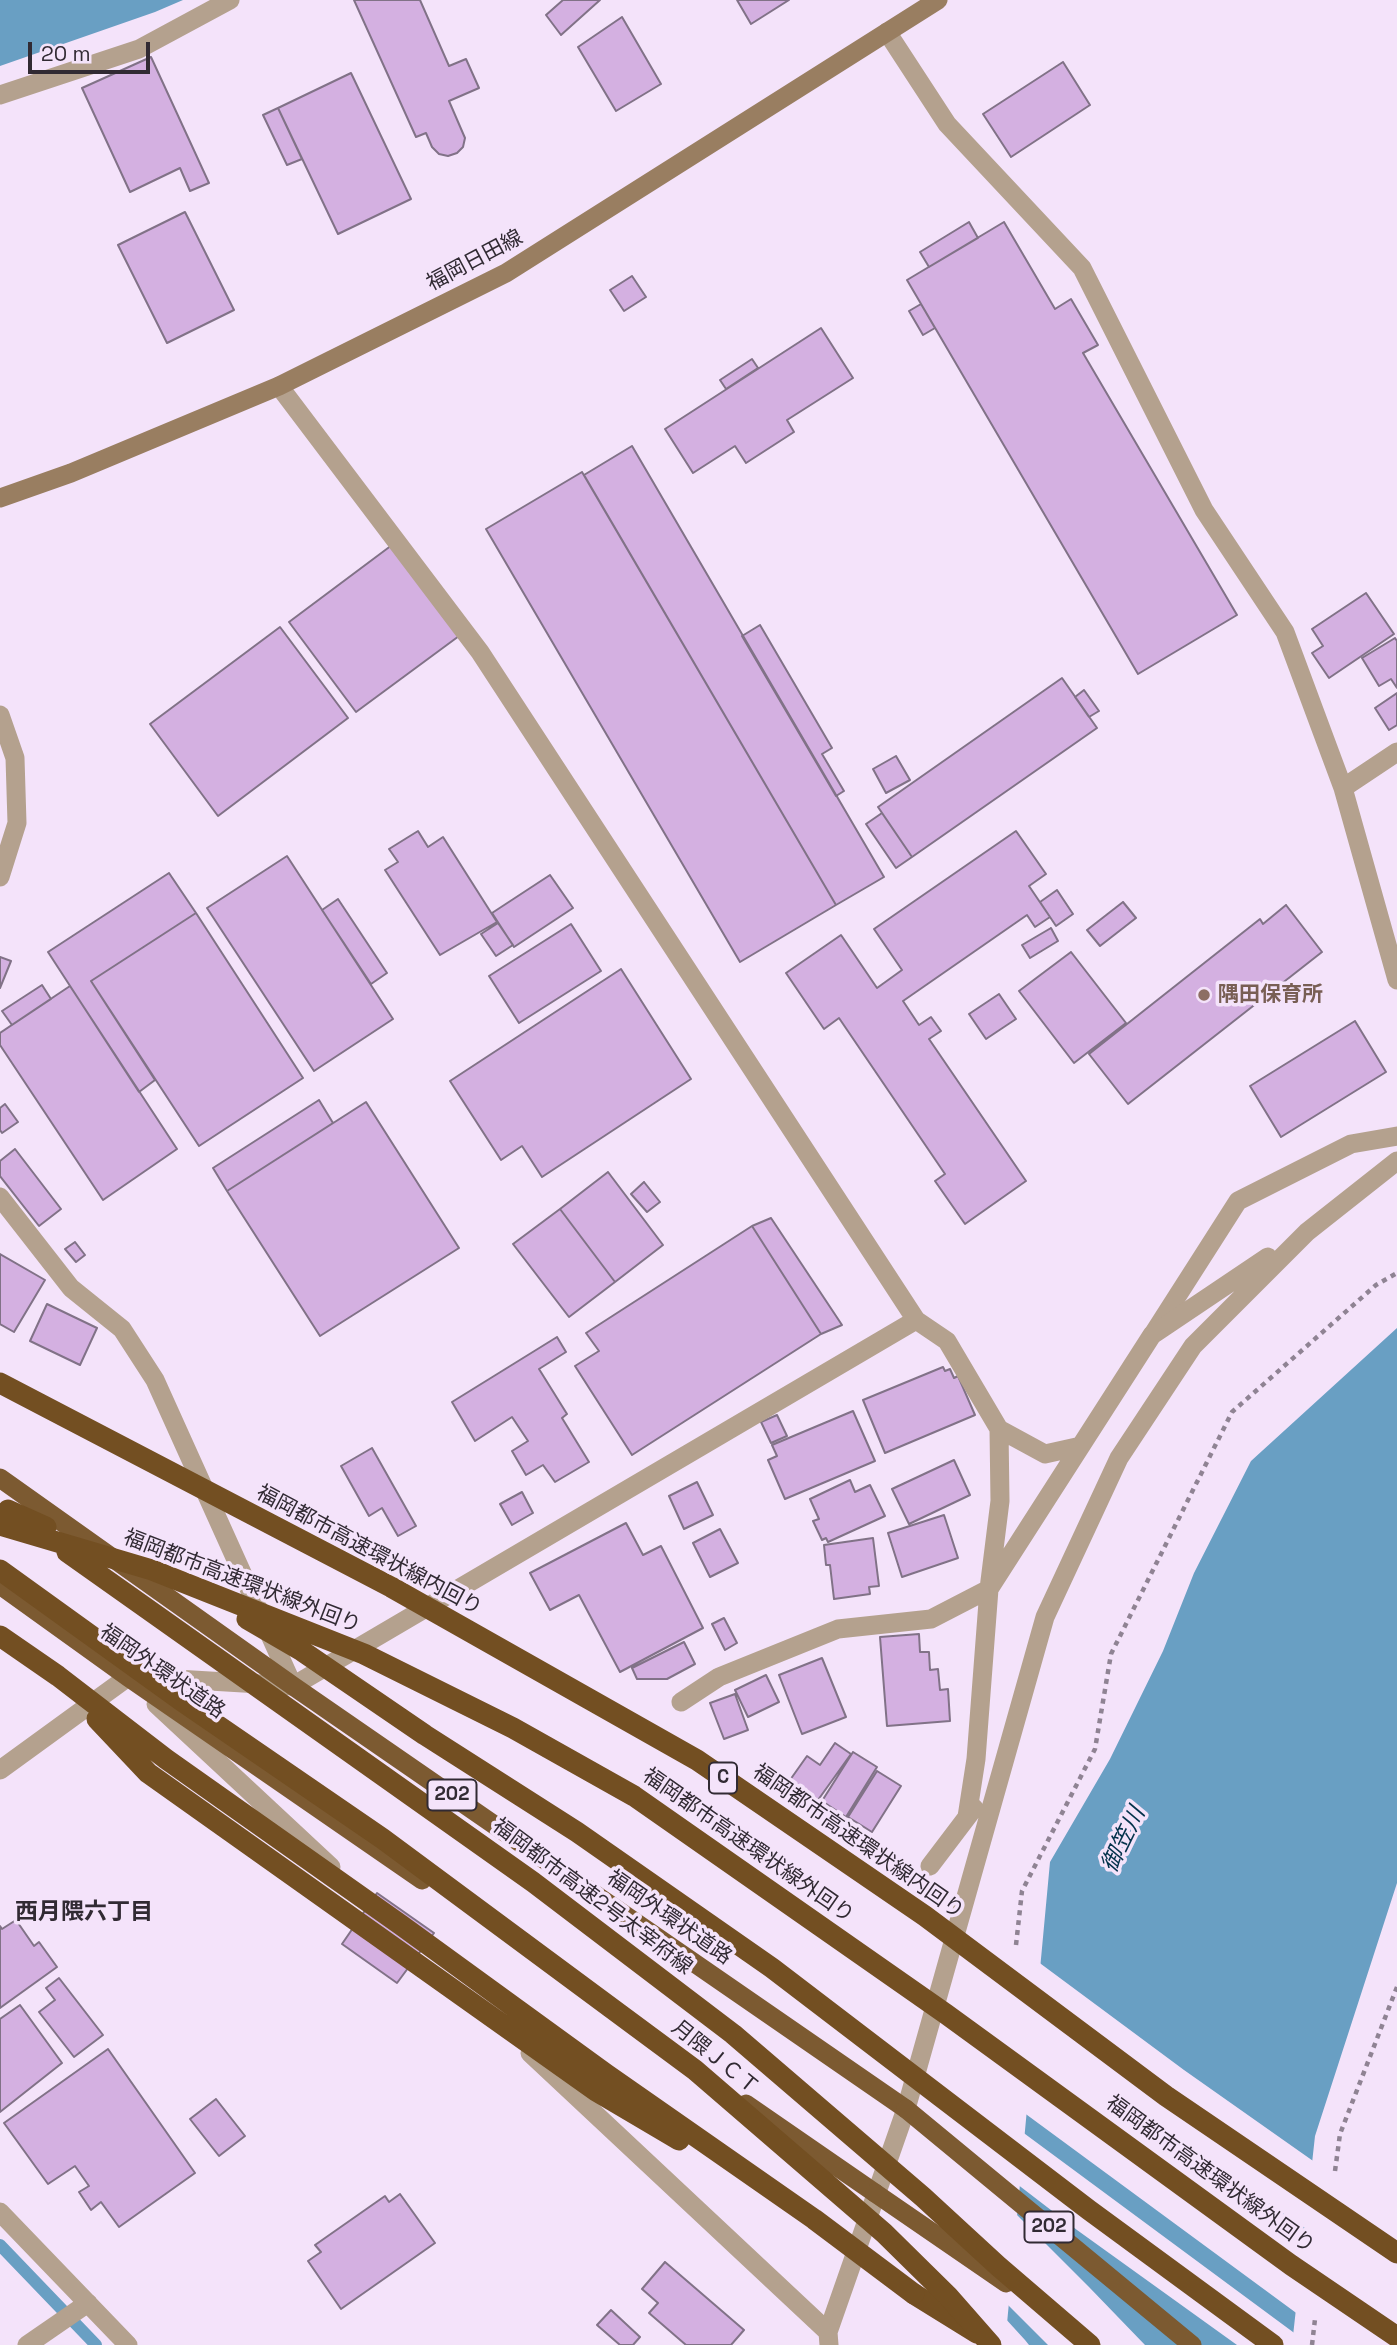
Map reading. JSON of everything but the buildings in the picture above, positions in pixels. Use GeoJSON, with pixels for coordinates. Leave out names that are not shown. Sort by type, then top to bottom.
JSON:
{"type":"FeatureCollection","features":[{"type":"Feature","properties":{"kind":"highway","name":"福岡都市高速環状線内回り"},"geometry":{"type":"LineString","coordinates":[[0,1384],[391,1587],[696,1760],[925,1916],[1166,2096],[1397,2253]]}},
{"type":"Feature","properties":{"kind":"highway","name":"福岡外環状道路"},"geometry":{"type":"LineString","coordinates":[[0,1479],[293,1686],[906,2109],[1192,2345]]}},
{"type":"Feature","properties":{"kind":"highway","name":"福岡都市高速環状線外回り"},"geometry":{"type":"LineString","coordinates":[[3,1513],[363,1654],[513,1728],[634,1796],[946,2014],[1291,2265],[1397,2337]]}},
{"type":"Feature","properties":{"kind":"highway","name":"福岡都市高速2号太宰府線"},"geometry":{"type":"LineString","coordinates":[[3,1513],[533,1882],[733,2034],[1091,2345]]}},
{"type":"Feature","properties":{"kind":"highway"},"geometry":{"type":"LineString","coordinates":[[3,1513],[247,1619],[302,1651],[425,1735],[577,1832],[772,1968],[1089,2210],[1273,2345]]}},
{"type":"Feature","properties":{"kind":"highway","name":"月隈ＪＣＴ"},"geometry":{"type":"LineString","coordinates":[[0,1570],[179,1699],[383,1839],[695,2070],[884,2233],[948,2296],[991,2345]]}},
{"type":"Feature","properties":{"kind":"highway","name":"福岡外環状道路"},"geometry":{"type":"LineString","coordinates":[[0,1585],[128,1677],[1078,2333],[1091,2345]]}},
{"type":"Feature","properties":{"kind":"highway"},"geometry":{"type":"LineString","coordinates":[[0,1636],[58,1676],[166,1759],[606,2074],[814,2219],[914,2294],[997,2345]]}},
{"type":"Feature","properties":{"kind":"main road","name":"福岡日田線"},"geometry":{"type":"LineString","coordinates":[[0,498],[71,473],[279,386],[506,273],[937,0]]}},
{"type":"Feature","properties":{"kind":"street"},"geometry":{"type":"LineString","coordinates":[[0,95],[139,49],[230,0]]}},
{"type":"Feature","properties":{"kind":"street"},"geometry":{"type":"LineString","coordinates":[[887,32],[947,124],[1082,268],[1204,510],[1285,632],[1343,788],[1397,980]]}},
{"type":"Feature","properties":{"kind":"street"},"geometry":{"type":"LineString","coordinates":[[279,386],[480,652],[915,1320],[947,1341],[999,1429],[999,1501],[989,1589],[976,1759],[967,1817]]}},
{"type":"Feature","properties":{"kind":"street"},"geometry":{"type":"LineString","coordinates":[[0,715],[15,758],[17,823],[0,877]]}},
{"type":"Feature","properties":{"kind":"street"},"geometry":{"type":"LineString","coordinates":[[1343,788],[1397,752]]}},
{"type":"Feature","properties":{"kind":"street"},"geometry":{"type":"LineString","coordinates":[[681,1702],[719,1677],[838,1629],[931,1619],[989,1589],[1238,1201],[1351,1143],[1397,1136]]}},
{"type":"Feature","properties":{"kind":"street"},"geometry":{"type":"LineString","coordinates":[[1152,1335],[1307,1231],[1397,1161]]}},
{"type":"Feature","properties":{"kind":"street"},"geometry":{"type":"LineString","coordinates":[[0,1197],[71,1288],[122,1329],[155,1380],[293,1686]]}},
{"type":"Feature","properties":{"kind":"street"},"geometry":{"type":"LineString","coordinates":[[128,1677],[829,2339],[875,2193],[906,2109],[1045,1617],[1118,1458],[1193,1346],[1307,1231]]}},
{"type":"Feature","properties":{"kind":"street"},"geometry":{"type":"LineString","coordinates":[[0,1770],[128,1677],[293,1686],[915,1320]]}},
{"type":"Feature","properties":{"kind":"street"},"geometry":{"type":"LineString","coordinates":[[999,1429],[1045,1454],[1081,1446]]}},
{"type":"Feature","properties":{"kind":"street"},"geometry":{"type":"LineString","coordinates":[[930,1866],[1004,1768]]}},
{"type":"Feature","properties":{"kind":"street"},"geometry":{"type":"LineString","coordinates":[[0,2212],[128,2345]]}},
{"type":"Feature","properties":{"kind":"street"},"geometry":{"type":"LineString","coordinates":[[27,2345],[88,2302]]}},
{"type":"Feature","properties":{"kind":"path"},"geometry":{"type":"LineString","coordinates":[[1016,1946],[1022,1891],[1095,1749],[1111,1654],[1231,1412],[1376,1285],[1397,1273]]}},
{"type":"Feature","properties":{"kind":"path"},"geometry":{"type":"LineString","coordinates":[[1335,2174],[1340,2134],[1397,1987]]}},
{"type":"Feature","properties":{"kind":"path"},"geometry":{"type":"LineString","coordinates":[[1312,2345],[1315,2319]]}},
{"type":"Feature","properties":{"kind":"water"},"geometry":{"type":"Polygon","coordinates":[[[0,0],[183,0],[0,66],[0,0]]]}},
{"type":"Feature","properties":{"kind":"water","name":"御笠川"},"geometry":{"type":"Polygon","coordinates":[[[1397,1328],[1397,1883],[1315,2136],[1292,2345],[1005,2345],[1050,1862],[1110,1759],[1163,1651],[1194,1573],[1251,1461],[1397,1328]]]}},
{"type":"Feature","properties":{"kind":"pier"},"geometry":{"type":"Polygon","coordinates":[[[1037,1961],[1316,2163],[1308,2230],[1192,2151],[1308,2232],[1299,2315],[1023,2112],[1037,1961]]]}},
{"type":"Feature","properties":{"kind":"pier"},"geometry":{"type":"Polygon","coordinates":[[[1021,2131],[1297,2335],[1296,2345],[1237,2345],[1017,2184],[1021,2131]]]}},
{"type":"Feature","properties":{"kind":"pier"},"geometry":{"type":"Polygon","coordinates":[[[1014,2212],[1145,2345],[1048,2345],[1006,2303],[1014,2212]]]}},
{"type":"Feature","properties":{"kind":"pier"},"geometry":{"type":"Polygon","coordinates":[[[1004,2317],[1025,2340],[1029,2345],[1002,2345],[1004,2317]]]}},
{"type":"Feature","properties":{"kind":"waterway"},"geometry":{"type":"LineString","coordinates":[[0,2245],[96,2345]]}},
{"type":"Feature","properties":{"kind":"place","name":"隅田保育所"},"geometry":{"type":"Point","coordinates":[1204,995]}},
{"type":"Feature","properties":{"kind":"district","name":"西月隈六丁目"},"geometry":{"type":"Point","coordinates":[84,1913]}}]}
